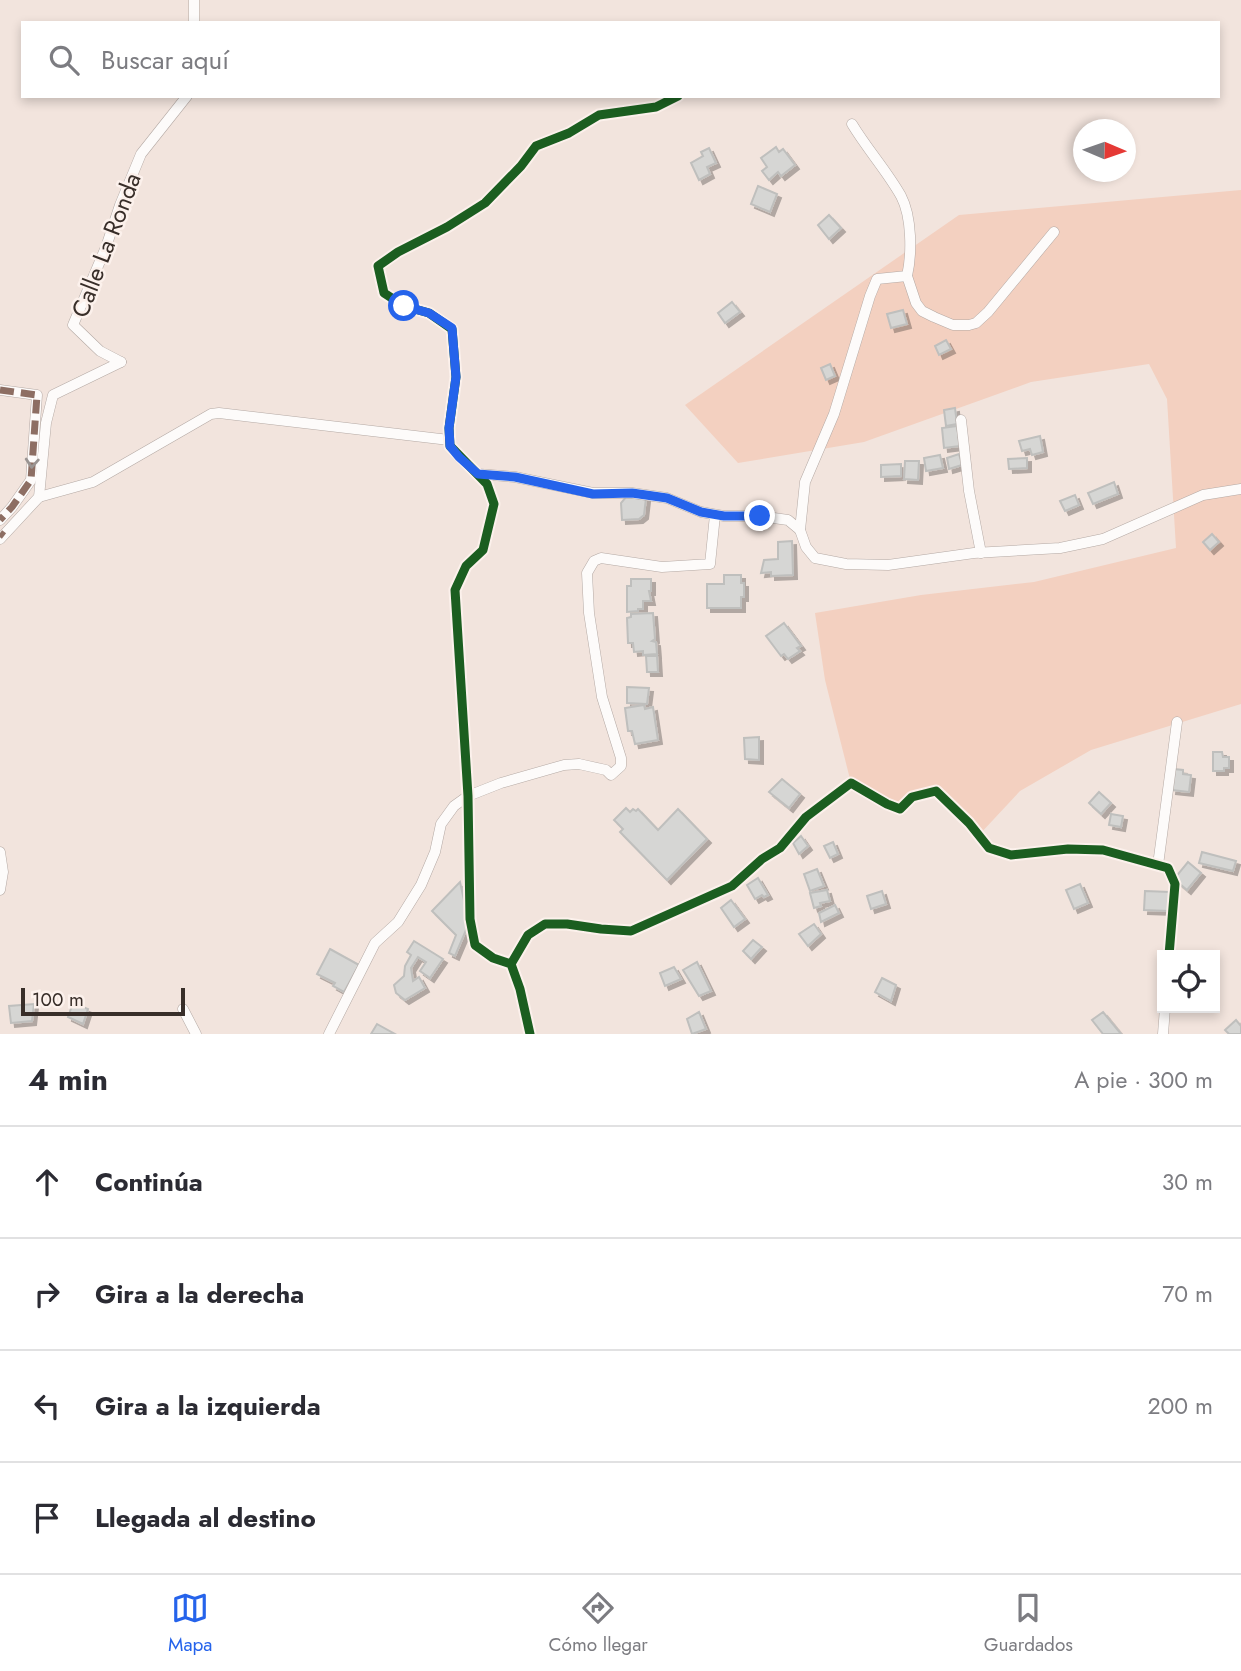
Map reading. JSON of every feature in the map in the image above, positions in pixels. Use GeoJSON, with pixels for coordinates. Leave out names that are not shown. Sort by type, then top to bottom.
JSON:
{"type":"FeatureCollection","features":[{"type":"Feature","properties":{"kind":"street"},"geometry":{"type":"LineString","coordinates":[[194,0],[194,21]]}},
{"type":"Feature","properties":{"kind":"street","name":"Calle La Ronda"},"geometry":{"type":"LineString","coordinates":[[39,497],[46,423],[53,395],[121,362],[100,351],[73,325],[141,154],[185,98]]}},
{"type":"Feature","properties":{"kind":"street"},"geometry":{"type":"LineString","coordinates":[[511,964],[494,958],[475,945],[470,919],[468,796],[455,590],[466,566],[483,550],[494,504],[487,484],[450,446],[456,377],[452,328],[429,313],[404,306],[384,292],[377,266],[447,227],[485,202],[521,166],[536,146],[569,133],[599,115],[656,107],[674,98]]}},
{"type":"Feature","properties":{"kind":"street"},"geometry":{"type":"LineString","coordinates":[[852,124],[902,198],[908,220],[907,276],[916,303],[922,311],[953,325],[976,323],[1054,232]]}},
{"type":"Feature","properties":{"kind":"street"},"geometry":{"type":"LineString","coordinates":[[907,276],[880,278],[876,281],[834,414],[805,482],[800,530],[806,547],[815,558],[846,564],[888,565],[981,553],[1060,548],[1103,539],[1203,495],[1241,489]]}},
{"type":"Feature","properties":{"kind":"street"},"geometry":{"type":"LineString","coordinates":[[0,390],[37,395],[31,480],[0,520]]}},
{"type":"Feature","properties":{"kind":"street"},"geometry":{"type":"LineString","coordinates":[[1,536],[39,497],[93,482],[211,414],[449,440]]}},
{"type":"Feature","properties":{"kind":"street"},"geometry":{"type":"LineString","coordinates":[[961,420],[969,491],[981,553]]}},
{"type":"Feature","properties":{"kind":"street"},"geometry":{"type":"LineString","coordinates":[[478,474],[515,477],[593,494],[632,493],[667,498],[715,515],[788,520],[800,530]]}},
{"type":"Feature","properties":{"kind":"street"},"geometry":{"type":"LineString","coordinates":[[329,1034],[375,943],[398,922],[421,885],[435,852],[441,824],[454,807],[468,796],[501,783],[564,765],[579,764],[615,774],[621,766],[621,758],[602,697],[589,613],[587,573],[594,561],[601,558],[662,567],[710,564],[715,515]]}},
{"type":"Feature","properties":{"kind":"street"},"geometry":{"type":"LineString","coordinates":[[1158,864],[1177,722]]}},
{"type":"Feature","properties":{"kind":"street"},"geometry":{"type":"LineString","coordinates":[[530,1034],[511,964],[528,935],[545,924],[631,931],[654,923],[732,886],[762,859],[780,848],[806,817],[851,783],[900,809],[912,797],[936,791],[989,848],[1011,855],[1068,849],[1102,850],[1168,868],[1175,884],[1169,950]]}},
{"type":"Feature","properties":{"kind":"street"},"geometry":{"type":"LineString","coordinates":[[0,852],[3,872],[0,890]]}},
{"type":"Feature","properties":{"kind":"street"},"geometry":{"type":"LineString","coordinates":[[183,1009],[196,1034]]}},
{"type":"Feature","properties":{"kind":"street"},"geometry":{"type":"LineString","coordinates":[[1163,1034],[1165,1013]]}},
{"type":"Feature","properties":{"kind":"shaded area"},"geometry":{"type":"Polygon","coordinates":[[[1241,190],[1241,704],[1091,750],[1020,791],[979,835],[936,791],[912,797],[900,809],[851,783],[825,680],[815,613],[921,595],[1034,582],[1176,548],[1167,399],[1149,364],[1031,382],[864,442],[738,463],[685,405],[959,215],[1241,190]]]}},
{"type":"Feature","properties":{"kind":"building"},"geometry":{"type":"Polygon","coordinates":[[[776,147],[779,152],[783,149],[795,165],[781,176],[778,172],[769,180],[762,171],[767,167],[761,158],[776,147]]]}},
{"type":"Feature","properties":{"kind":"building"},"geometry":{"type":"Polygon","coordinates":[[[709,148],[716,163],[707,167],[710,174],[699,180],[691,163],[703,156],[701,152],[709,148]]]}},
{"type":"Feature","properties":{"kind":"building"},"geometry":{"type":"Polygon","coordinates":[[[758,186],[777,194],[770,212],[751,204],[758,186]]]}},
{"type":"Feature","properties":{"kind":"building"},"geometry":{"type":"Polygon","coordinates":[[[829,215],[841,228],[829,239],[818,225],[829,215]]]}},
{"type":"Feature","properties":{"kind":"building"},"geometry":{"type":"Polygon","coordinates":[[[732,302],[740,312],[725,323],[718,313],[732,302]]]}},
{"type":"Feature","properties":{"kind":"building"},"geometry":{"type":"Polygon","coordinates":[[[903,310],[907,324],[891,328],[887,314],[903,310]]]}},
{"type":"Feature","properties":{"kind":"building"},"geometry":{"type":"Polygon","coordinates":[[[946,340],[951,349],[939,355],[935,346],[946,340]]]}},
{"type":"Feature","properties":{"kind":"building"},"geometry":{"type":"Polygon","coordinates":[[[830,364],[835,376],[826,380],[821,368],[830,364]]]}},
{"type":"Feature","properties":{"kind":"building"},"geometry":{"type":"Polygon","coordinates":[[[955,408],[957,424],[946,426],[944,410],[955,408]]]}},
{"type":"Feature","properties":{"kind":"building"},"geometry":{"type":"Polygon","coordinates":[[[957,426],[960,446],[944,448],[942,428],[957,426]]]}},
{"type":"Feature","properties":{"kind":"building"},"geometry":{"type":"Polygon","coordinates":[[[1040,436],[1043,452],[1032,455],[1030,449],[1022,451],[1019,441],[1040,436]]]}},
{"type":"Feature","properties":{"kind":"building"},"geometry":{"type":"Polygon","coordinates":[[[959,454],[962,465],[949,469],[947,458],[959,454]]]}},
{"type":"Feature","properties":{"kind":"building"},"geometry":{"type":"Polygon","coordinates":[[[940,455],[943,468],[926,471],[924,458],[940,455]]]}},
{"type":"Feature","properties":{"kind":"building"},"geometry":{"type":"Polygon","coordinates":[[[1027,458],[1027,468],[1009,469],[1008,459],[1027,458]]]}},
{"type":"Feature","properties":{"kind":"building"},"geometry":{"type":"Polygon","coordinates":[[[905,461],[919,461],[918,480],[904,479],[905,461]]]}},
{"type":"Feature","properties":{"kind":"building"},"geometry":{"type":"Polygon","coordinates":[[[901,464],[901,476],[881,477],[881,465],[901,464]]]}},
{"type":"Feature","properties":{"kind":"building"},"geometry":{"type":"Polygon","coordinates":[[[1114,482],[1118,494],[1093,504],[1088,493],[1114,482]]]}},
{"type":"Feature","properties":{"kind":"building"},"geometry":{"type":"Polygon","coordinates":[[[1075,495],[1079,505],[1065,511],[1060,501],[1075,495]]]}},
{"type":"Feature","properties":{"kind":"building"},"geometry":{"type":"Polygon","coordinates":[[[626,497],[646,498],[644,515],[639,519],[622,520],[621,503],[626,497]]]}},
{"type":"Feature","properties":{"kind":"building"},"geometry":{"type":"Polygon","coordinates":[[[1212,534],[1219,542],[1210,550],[1203,542],[1212,534]]]}},
{"type":"Feature","properties":{"kind":"building"},"geometry":{"type":"Polygon","coordinates":[[[792,541],[793,575],[771,576],[771,572],[761,573],[764,560],[778,559],[778,542],[792,541]]]}},
{"type":"Feature","properties":{"kind":"building"},"geometry":{"type":"Polygon","coordinates":[[[724,575],[741,575],[744,597],[741,597],[741,608],[707,608],[707,584],[724,584],[724,575]]]}},
{"type":"Feature","properties":{"kind":"building"},"geometry":{"type":"Polygon","coordinates":[[[631,579],[651,579],[651,601],[643,601],[643,609],[627,612],[627,586],[631,586],[631,579]]]}},
{"type":"Feature","properties":{"kind":"building"},"geometry":{"type":"Polygon","coordinates":[[[653,613],[655,639],[652,641],[656,642],[657,654],[643,655],[643,651],[634,652],[633,643],[628,643],[627,618],[631,617],[631,614],[653,613]]]}},
{"type":"Feature","properties":{"kind":"building"},"geometry":{"type":"Polygon","coordinates":[[[784,623],[801,646],[797,648],[800,651],[788,659],[784,654],[781,656],[766,636],[784,623]]]}},
{"type":"Feature","properties":{"kind":"building"},"geometry":{"type":"Polygon","coordinates":[[[646,656],[657,656],[658,672],[647,672],[646,656]]]}},
{"type":"Feature","properties":{"kind":"building"},"geometry":{"type":"Polygon","coordinates":[[[627,687],[649,688],[647,704],[627,703],[627,687]]]}},
{"type":"Feature","properties":{"kind":"building"},"geometry":{"type":"Polygon","coordinates":[[[644,705],[645,709],[653,707],[658,740],[635,744],[632,731],[628,731],[625,708],[644,705]]]}},
{"type":"Feature","properties":{"kind":"building"},"geometry":{"type":"Polygon","coordinates":[[[759,737],[759,760],[745,759],[744,738],[759,737]]]}},
{"type":"Feature","properties":{"kind":"building"},"geometry":{"type":"Polygon","coordinates":[[[1213,752],[1222,752],[1223,757],[1229,757],[1229,768],[1213,771],[1213,752]]]}},
{"type":"Feature","properties":{"kind":"building"},"geometry":{"type":"Polygon","coordinates":[[[1174,769],[1191,775],[1189,792],[1172,790],[1174,769]]]}},
{"type":"Feature","properties":{"kind":"building"},"geometry":{"type":"Polygon","coordinates":[[[782,779],[800,794],[789,808],[769,792],[782,779]]]}},
{"type":"Feature","properties":{"kind":"building"},"geometry":{"type":"Polygon","coordinates":[[[1099,792],[1111,803],[1101,814],[1089,803],[1099,792]]]}},
{"type":"Feature","properties":{"kind":"building"},"geometry":{"type":"Polygon","coordinates":[[[626,808],[630,812],[638,809],[658,830],[678,809],[707,839],[667,880],[620,832],[623,829],[614,820],[626,808]]]}},
{"type":"Feature","properties":{"kind":"building"},"geometry":{"type":"Polygon","coordinates":[[[1111,814],[1123,816],[1121,827],[1109,825],[1111,814]]]}},
{"type":"Feature","properties":{"kind":"building"},"geometry":{"type":"Polygon","coordinates":[[[801,836],[808,846],[799,854],[793,843],[801,836]]]}},
{"type":"Feature","properties":{"kind":"building"},"geometry":{"type":"Polygon","coordinates":[[[833,842],[838,854],[830,858],[824,846],[833,842]]]}},
{"type":"Feature","properties":{"kind":"building"},"geometry":{"type":"Polygon","coordinates":[[[1202,852],[1236,861],[1233,871],[1199,863],[1202,852]]]}},
{"type":"Feature","properties":{"kind":"building"},"geometry":{"type":"Polygon","coordinates":[[[1188,862],[1201,873],[1187,890],[1174,879],[1188,862]]]}},
{"type":"Feature","properties":{"kind":"building"},"geometry":{"type":"Polygon","coordinates":[[[817,869],[824,886],[810,891],[804,874],[817,869]]]}},
{"type":"Feature","properties":{"kind":"building"},"geometry":{"type":"Polygon","coordinates":[[[758,878],[768,895],[755,899],[747,885],[758,878]]]}},
{"type":"Feature","properties":{"kind":"building"},"geometry":{"type":"Polygon","coordinates":[[[460,882],[469,923],[455,956],[449,953],[456,935],[432,911],[460,882]]]}},
{"type":"Feature","properties":{"kind":"building"},"geometry":{"type":"Polygon","coordinates":[[[1080,884],[1088,903],[1074,909],[1066,890],[1080,884]]]}},
{"type":"Feature","properties":{"kind":"building"},"geometry":{"type":"Polygon","coordinates":[[[827,890],[830,901],[820,903],[821,906],[814,908],[810,893],[827,890]]]}},
{"type":"Feature","properties":{"kind":"building"},"geometry":{"type":"Polygon","coordinates":[[[882,891],[886,904],[871,909],[867,896],[882,891]]]}},
{"type":"Feature","properties":{"kind":"building"},"geometry":{"type":"Polygon","coordinates":[[[1145,891],[1170,892],[1169,911],[1144,910],[1145,891]]]}},
{"type":"Feature","properties":{"kind":"building"},"geometry":{"type":"Polygon","coordinates":[[[731,900],[745,919],[734,927],[721,908],[731,900]]]}},
{"type":"Feature","properties":{"kind":"building"},"geometry":{"type":"Polygon","coordinates":[[[835,905],[839,913],[821,922],[819,913],[835,905]]]}},
{"type":"Feature","properties":{"kind":"building"},"geometry":{"type":"Polygon","coordinates":[[[814,924],[821,934],[808,946],[799,934],[814,924]]]}},
{"type":"Feature","properties":{"kind":"building"},"geometry":{"type":"Polygon","coordinates":[[[753,940],[762,947],[751,959],[743,951],[753,940]]]}},
{"type":"Feature","properties":{"kind":"building"},"geometry":{"type":"Polygon","coordinates":[[[414,941],[443,959],[430,978],[420,971],[426,962],[418,957],[411,968],[413,981],[419,977],[425,988],[405,1000],[396,993],[394,985],[404,976],[405,966],[411,955],[407,952],[414,941]]]}},
{"type":"Feature","properties":{"kind":"building"},"geometry":{"type":"Polygon","coordinates":[[[330,949],[359,965],[344,992],[333,986],[335,983],[317,974],[330,949]]]}},
{"type":"Feature","properties":{"kind":"building"},"geometry":{"type":"Polygon","coordinates":[[[697,962],[711,991],[699,996],[683,970],[697,962]]]}},
{"type":"Feature","properties":{"kind":"building"},"geometry":{"type":"Polygon","coordinates":[[[674,967],[681,979],[665,986],[660,973],[674,967]]]}},
{"type":"Feature","properties":{"kind":"building"},"geometry":{"type":"Polygon","coordinates":[[[882,978],[896,985],[891,1001],[875,992],[882,978]]]}},
{"type":"Feature","properties":{"kind":"building"},"geometry":{"type":"Polygon","coordinates":[[[73,1003],[88,1009],[83,1024],[68,1017],[73,1003]]]}},
{"type":"Feature","properties":{"kind":"building"},"geometry":{"type":"Polygon","coordinates":[[[34,1004],[32,1021],[11,1023],[9,1006],[34,1004]]]}},
{"type":"Feature","properties":{"kind":"building"},"geometry":{"type":"Polygon","coordinates":[[[699,1012],[706,1029],[692,1034],[687,1019],[699,1012]]]}},
{"type":"Feature","properties":{"kind":"building"},"geometry":{"type":"Polygon","coordinates":[[[1103,1012],[1121,1034],[1103,1034],[1092,1020],[1103,1012]]]}},
{"type":"Feature","properties":{"kind":"building"},"geometry":{"type":"Polygon","coordinates":[[[1236,1020],[1241,1026],[1241,1034],[1229,1034],[1225,1030],[1236,1020]]]}},
{"type":"Feature","properties":{"kind":"building"},"geometry":{"type":"Polygon","coordinates":[[[377,1024],[395,1034],[371,1034],[377,1024]]]}},
{"type":"Feature","properties":{"kind":"marked path"},"geometry":{"type":"LineString","coordinates":[[0,390],[37,395],[31,480],[0,520]]}},
{"type":"Feature","properties":{"kind":"marked path"},"geometry":{"type":"LineString","coordinates":[[0,533],[4,536]]}},
{"type":"Feature","properties":{"kind":"cycle path"},"geometry":{"type":"LineString","coordinates":[[530,1034],[520,989],[511,964],[493,958],[475,945],[470,919],[468,796],[455,590],[466,566],[483,550],[494,504],[487,484],[450,446],[449,428],[456,377],[452,329],[429,313],[404,306],[384,293],[378,266],[485,203],[521,166],[536,146],[569,133],[599,115],[656,107],[674,98]]}},
{"type":"Feature","properties":{"kind":"cycle path"},"geometry":{"type":"LineString","coordinates":[[511,964],[528,935],[545,924],[631,931],[732,886],[762,859],[780,848],[806,817],[851,783],[900,809],[912,797],[936,791],[969,823],[989,848],[1011,855],[1068,849],[1103,850],[1168,868],[1175,884],[1169,950]]}},
{"type":"Feature","properties":{"kind":"route"},"geometry":{"type":"LineString","coordinates":[[404,306],[429,313],[452,328],[456,377],[449,428],[450,446],[478,474],[515,477],[593,494],[632,493],[667,498],[701,512],[724,516],[760,516]]}}]}
